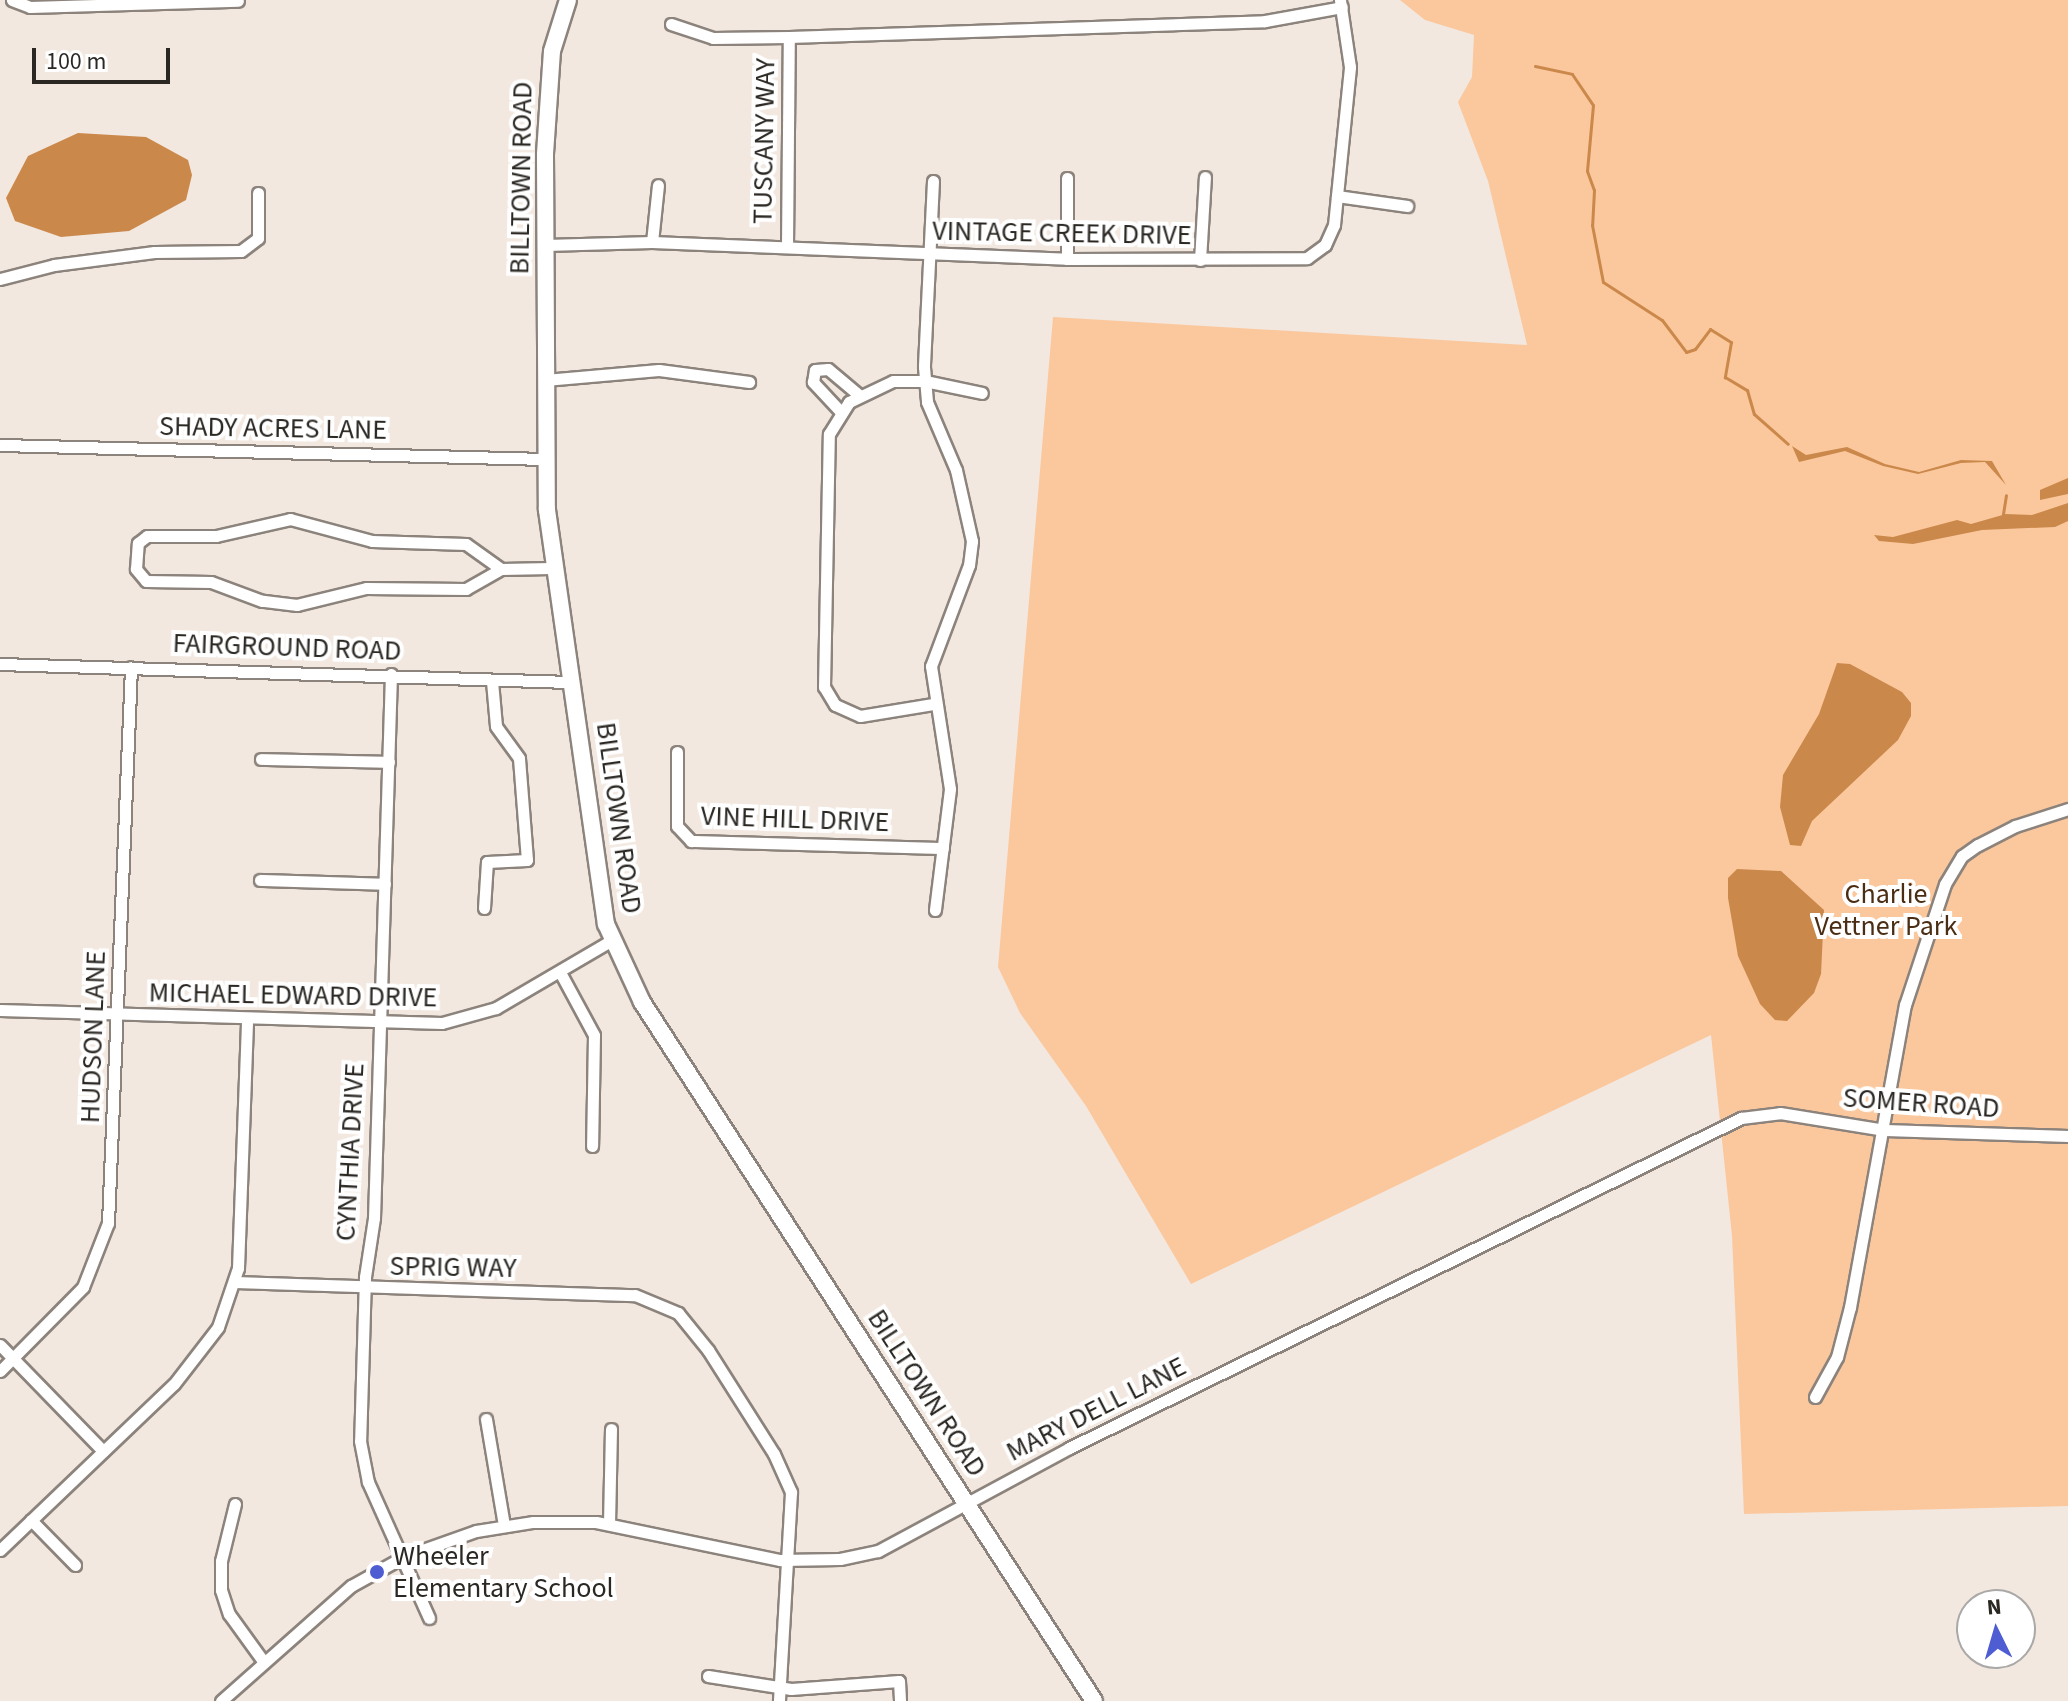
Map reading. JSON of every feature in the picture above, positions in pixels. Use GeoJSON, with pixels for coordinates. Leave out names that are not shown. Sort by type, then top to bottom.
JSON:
{"type":"FeatureCollection","features":[{"type":"Feature","properties":{"kind":"main road","name":"BILLTOWN ROAD"},"geometry":{"type":"LineString","coordinates":[[568,0],[548,82],[545,459],[551,568],[589,779],[602,906],[612,940],[642,1002],[1094,1701]]}},
{"type":"Feature","properties":{"kind":"street"},"geometry":{"type":"LineString","coordinates":[[12,0],[30,7],[238,1]]}},
{"type":"Feature","properties":{"kind":"street"},"geometry":{"type":"LineString","coordinates":[[671,24],[713,38],[789,37],[1265,21],[1341,4]]}},
{"type":"Feature","properties":{"kind":"street","name":"VINTAGE CREEK DRIVE"},"geometry":{"type":"LineString","coordinates":[[545,245],[652,242],[931,256],[1067,259],[1307,258],[1329,239],[1337,196],[1350,67],[1341,4]]}},
{"type":"Feature","properties":{"kind":"street","name":"TUSCANY WAY"},"geometry":{"type":"LineString","coordinates":[[787,247],[789,37]]}},
{"type":"Feature","properties":{"kind":"street"},"geometry":{"type":"LineString","coordinates":[[1200,260],[1205,177]]}},
{"type":"Feature","properties":{"kind":"street"},"geometry":{"type":"LineString","coordinates":[[1067,178],[1067,259]]}},
{"type":"Feature","properties":{"kind":"street"},"geometry":{"type":"LineString","coordinates":[[933,181],[925,381],[927,402],[968,509],[972,541],[969,565],[931,666],[933,704],[950,789],[935,910]]}},
{"type":"Feature","properties":{"kind":"street"},"geometry":{"type":"LineString","coordinates":[[652,242],[658,185]]}},
{"type":"Feature","properties":{"kind":"street"},"geometry":{"type":"LineString","coordinates":[[0,279],[54,265],[154,252],[241,251],[258,238],[258,193]]}},
{"type":"Feature","properties":{"kind":"street"},"geometry":{"type":"LineString","coordinates":[[1337,196],[1407,206]]}},
{"type":"Feature","properties":{"kind":"street"},"geometry":{"type":"LineString","coordinates":[[840,411],[813,382],[815,370],[828,369],[859,395]]}},
{"type":"Feature","properties":{"kind":"street"},"geometry":{"type":"LineString","coordinates":[[545,380],[659,370],[749,382]]}},
{"type":"Feature","properties":{"kind":"street"},"geometry":{"type":"LineString","coordinates":[[933,704],[860,716],[835,705],[824,687],[824,490],[829,434],[840,411],[859,395],[893,381],[925,381],[982,393]]}},
{"type":"Feature","properties":{"kind":"street","name":"SHADY ACRES LANE"},"geometry":{"type":"LineString","coordinates":[[0,445],[545,459]]}},
{"type":"Feature","properties":{"kind":"street"},"geometry":{"type":"LineString","coordinates":[[501,569],[466,544],[372,541],[290,519],[216,536],[147,536],[138,543],[136,569],[146,581],[211,582],[262,601],[297,605],[366,588],[466,589],[501,569],[551,568]]}},
{"type":"Feature","properties":{"kind":"street","name":"FAIRGROUND ROAD"},"geometry":{"type":"LineString","coordinates":[[0,664],[571,682]]}},
{"type":"Feature","properties":{"kind":"street","name":"HUDSON LANE"},"geometry":{"type":"LineString","coordinates":[[0,1371],[83,1287],[104,1243],[118,1014],[131,667]]}},
{"type":"Feature","properties":{"kind":"street","name":"CYNTHIA DRIVE"},"geometry":{"type":"LineString","coordinates":[[391,674],[374,1218],[365,1289],[361,1452],[368,1482],[429,1618]]}},
{"type":"Feature","properties":{"kind":"street"},"geometry":{"type":"LineString","coordinates":[[484,908],[487,862],[527,860],[519,758],[496,726],[492,681]]}},
{"type":"Feature","properties":{"kind":"street","name":"VINE HILL DRIVE"},"geometry":{"type":"LineString","coordinates":[[677,752],[677,826],[691,841],[943,848]]}},
{"type":"Feature","properties":{"kind":"street"},"geometry":{"type":"LineString","coordinates":[[261,759],[389,762]]}},
{"type":"Feature","properties":{"kind":"street"},"geometry":{"type":"LineString","coordinates":[[1815,1397],[1837,1357],[1850,1307],[1912,975],[1952,871],[1962,856],[1995,835],[2068,809]]}},
{"type":"Feature","properties":{"kind":"street"},"geometry":{"type":"LineString","coordinates":[[260,880],[385,884]]}},
{"type":"Feature","properties":{"kind":"street","name":"MICHAEL EDWARD DRIVE"},"geometry":{"type":"LineString","coordinates":[[0,1010],[381,1024],[472,1017],[561,974],[612,940]]}},
{"type":"Feature","properties":{"kind":"street"},"geometry":{"type":"LineString","coordinates":[[561,974],[594,1035],[592,1146]]}},
{"type":"Feature","properties":{"kind":"street"},"geometry":{"type":"LineString","coordinates":[[0,1550],[209,1343],[235,1282],[247,1019]]}},
{"type":"Feature","properties":{"kind":"street","name":"SOMER ROAD"},"geometry":{"type":"LineString","coordinates":[[1771,1113],[1885,1130],[2068,1136]]}},
{"type":"Feature","properties":{"kind":"street","name":"MARY DELL LANE"},"geometry":{"type":"LineString","coordinates":[[221,1701],[330,1602],[403,1557],[504,1525],[609,1524],[789,1560],[840,1559],[878,1551],[966,1503],[1641,1164],[1741,1118],[1771,1113]]}},
{"type":"Feature","properties":{"kind":"street","name":"SPRIG WAY"},"geometry":{"type":"LineString","coordinates":[[235,1282],[365,1289],[635,1295],[669,1307],[692,1327],[785,1473],[792,1502],[789,1560]]}},
{"type":"Feature","properties":{"kind":"street"},"geometry":{"type":"LineString","coordinates":[[0,1345],[103,1451]]}},
{"type":"Feature","properties":{"kind":"street"},"geometry":{"type":"LineString","coordinates":[[486,1419],[504,1525]]}},
{"type":"Feature","properties":{"kind":"street"},"geometry":{"type":"LineString","coordinates":[[609,1524],[611,1429]]}},
{"type":"Feature","properties":{"kind":"street"},"geometry":{"type":"LineString","coordinates":[[235,1504],[221,1561],[221,1590],[235,1624],[263,1661]]}},
{"type":"Feature","properties":{"kind":"street"},"geometry":{"type":"LineString","coordinates":[[31,1520],[75,1565]]}},
{"type":"Feature","properties":{"kind":"street"},"geometry":{"type":"LineString","coordinates":[[779,1695],[789,1560]]}},
{"type":"Feature","properties":{"kind":"street"},"geometry":{"type":"LineString","coordinates":[[708,1676],[779,1695],[899,1681],[900,1701]]}},
{"type":"Feature","properties":{"kind":"green space","name":"Charlie Vettner Park"},"geometry":{"type":"Polygon","coordinates":[[[1400,0],[2068,0],[2068,1506],[1744,1514],[1732,1236],[1711,1035],[1191,1284],[1086,1106],[1020,1013],[998,967],[1053,317],[1527,345],[1488,181],[1458,102],[1472,77],[1474,35],[1425,20],[1400,0]]]}},
{"type":"Feature","properties":{"kind":"shaded area"},"geometry":{"type":"Polygon","coordinates":[[[78,133],[146,137],[188,160],[192,175],[186,200],[129,231],[61,237],[15,221],[6,198],[28,156],[78,133]]]}},
{"type":"Feature","properties":{"kind":"shaded area"},"geometry":{"type":"Polygon","coordinates":[[[1792,446],[1806,455],[1847,447],[1885,464],[1919,472],[1961,460],[1992,461],[2006,485],[1985,462],[1961,463],[1918,474],[1883,466],[1845,451],[1799,462],[1792,446]]]}},
{"type":"Feature","properties":{"kind":"shaded area"},"geometry":{"type":"Polygon","coordinates":[[[2068,478],[2068,494],[2040,500],[2040,490],[2068,478]]]}},
{"type":"Feature","properties":{"kind":"shaded area"},"geometry":{"type":"Polygon","coordinates":[[[2068,503],[2068,521],[2055,527],[1982,530],[1913,544],[1879,541],[1874,535],[1893,537],[1957,520],[1971,524],[2006,514],[2032,515],[2068,503]]]}},
{"type":"Feature","properties":{"kind":"shaded area"},"geometry":{"type":"Polygon","coordinates":[[[1837,663],[1850,664],[1902,692],[1911,703],[1911,716],[1898,740],[1812,821],[1801,846],[1790,845],[1780,807],[1783,775],[1819,714],[1837,663]]]}},
{"type":"Feature","properties":{"kind":"shaded area"},"geometry":{"type":"Polygon","coordinates":[[[1737,869],[1781,871],[1824,910],[1821,974],[1814,993],[1787,1021],[1775,1020],[1760,1004],[1738,956],[1728,898],[1728,878],[1737,869]]]}},
{"type":"Feature","properties":{"kind":"waterway"},"geometry":{"type":"LineString","coordinates":[[1535,66],[1572,74],[1593,105],[1587,171],[1594,190],[1592,225],[1603,282],[1662,320],[1686,352],[1695,349],[1710,329],[1731,342],[1725,377],[1747,390],[1754,414],[1788,444]]}},
{"type":"Feature","properties":{"kind":"waterway"},"geometry":{"type":"LineString","coordinates":[[2003,514],[2006,495]]}},
{"type":"Feature","properties":{"kind":"place","name":"Wheeler Elementary School"},"geometry":{"type":"Point","coordinates":[377,1572]}}]}
